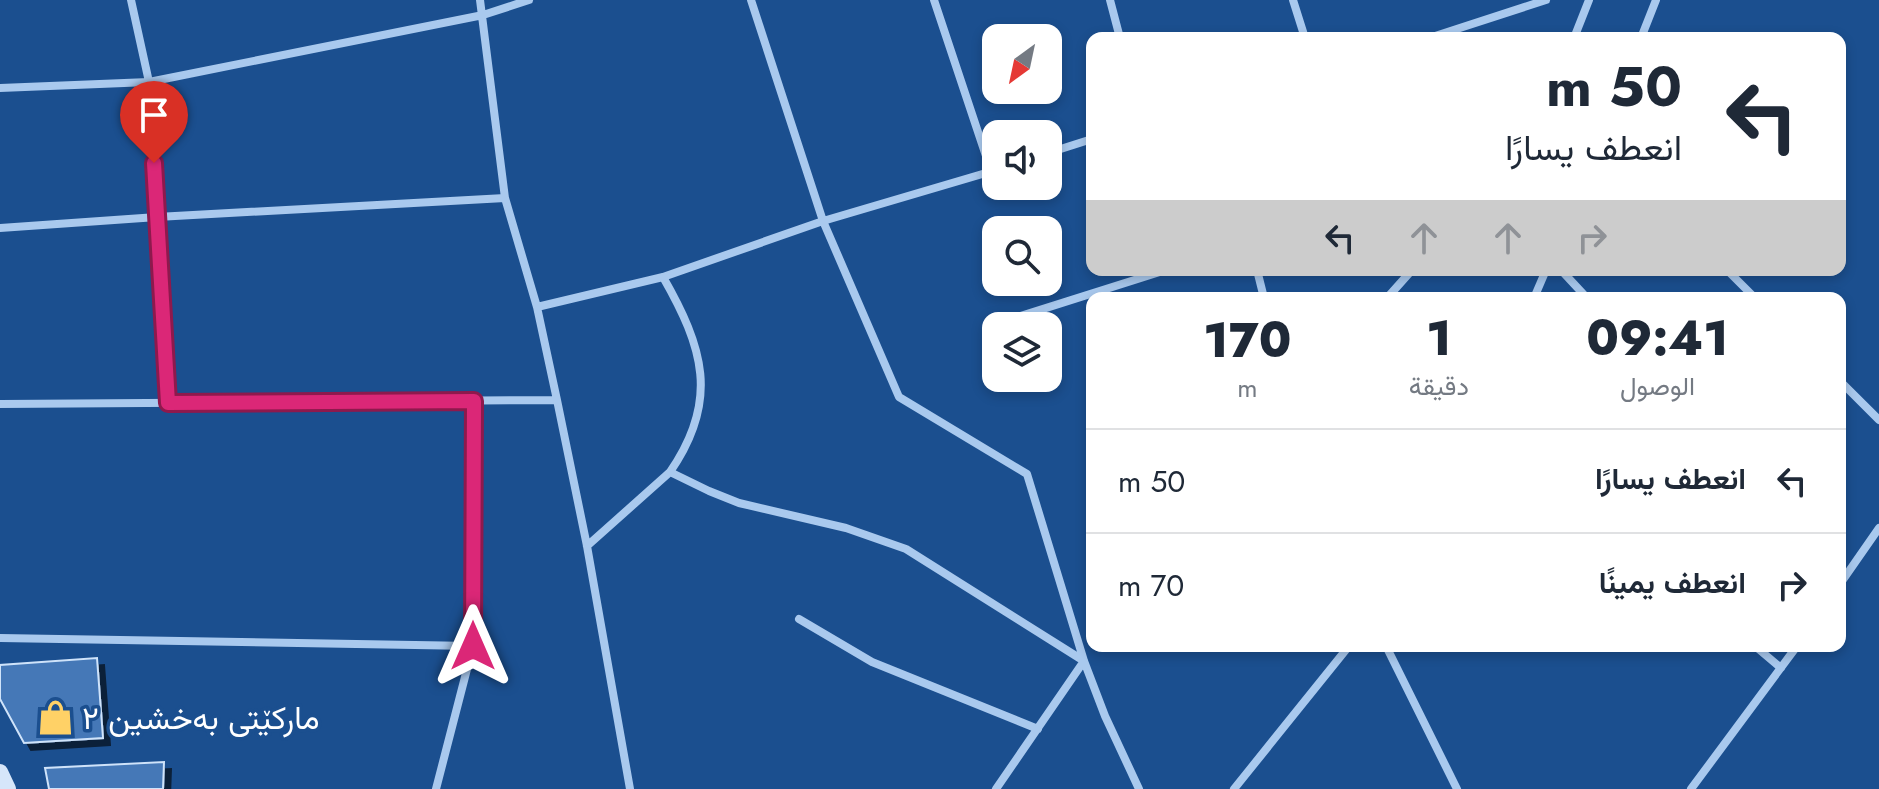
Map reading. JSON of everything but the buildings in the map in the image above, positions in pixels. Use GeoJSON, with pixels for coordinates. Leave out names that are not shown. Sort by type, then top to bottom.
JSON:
{"type":"FeatureCollection","features":[{"type":"Feature","properties":{"kind":"main road"},"geometry":{"type":"LineString","coordinates":[[0,772],[8,789]]}},
{"type":"Feature","properties":{"kind":"street"},"geometry":{"type":"LineString","coordinates":[[131,0],[149,82],[168,403]]}},
{"type":"Feature","properties":{"kind":"street"},"geometry":{"type":"LineString","coordinates":[[480,0],[505,198],[537,307],[557,400],[587,546],[630,789]]}},
{"type":"Feature","properties":{"kind":"street"},"geometry":{"type":"LineString","coordinates":[[0,88],[149,82],[483,15],[529,0]]}},
{"type":"Feature","properties":{"kind":"street"},"geometry":{"type":"LineString","coordinates":[[751,0],[823,221],[899,397],[1027,474],[1084,661],[1105,716],[1139,789]]}},
{"type":"Feature","properties":{"kind":"street"},"geometry":{"type":"LineString","coordinates":[[934,0],[982,138]]}},
{"type":"Feature","properties":{"kind":"street"},"geometry":{"type":"LineString","coordinates":[[1110,0],[1118,32]]}},
{"type":"Feature","properties":{"kind":"street"},"geometry":{"type":"LineString","coordinates":[[1293,0],[1303,32]]}},
{"type":"Feature","properties":{"kind":"street"},"geometry":{"type":"LineString","coordinates":[[1447,32],[1546,0]]}},
{"type":"Feature","properties":{"kind":"street"},"geometry":{"type":"LineString","coordinates":[[1576,32],[1589,0]]}},
{"type":"Feature","properties":{"kind":"street"},"geometry":{"type":"LineString","coordinates":[[1643,32],[1656,0]]}},
{"type":"Feature","properties":{"kind":"street"},"geometry":{"type":"LineString","coordinates":[[1062,149],[1086,141]]}},
{"type":"Feature","properties":{"kind":"street"},"geometry":{"type":"LineString","coordinates":[[537,307],[663,277],[823,221],[982,173]]}},
{"type":"Feature","properties":{"kind":"street"},"geometry":{"type":"LineString","coordinates":[[0,228],[505,198]]}},
{"type":"Feature","properties":{"kind":"street"},"geometry":{"type":"LineString","coordinates":[[1096,292],[1147,276]]}},
{"type":"Feature","properties":{"kind":"street"},"geometry":{"type":"LineString","coordinates":[[1392,292],[1407,276]]}},
{"type":"Feature","properties":{"kind":"street"},"geometry":{"type":"LineString","coordinates":[[1567,276],[1581,292]]}},
{"type":"Feature","properties":{"kind":"street"},"geometry":{"type":"LineString","coordinates":[[1733,276],[1749,292]]}},
{"type":"Feature","properties":{"kind":"street"},"geometry":{"type":"LineString","coordinates":[[587,546],[670,472],[691,436],[698,414],[700,378],[691,332],[663,277]]}},
{"type":"Feature","properties":{"kind":"street"},"geometry":{"type":"LineString","coordinates":[[1033,312],[1086,295]]}},
{"type":"Feature","properties":{"kind":"street"},"geometry":{"type":"LineString","coordinates":[[1846,387],[1879,420]]}},
{"type":"Feature","properties":{"kind":"street"},"geometry":{"type":"LineString","coordinates":[[0,404],[557,400]]}},
{"type":"Feature","properties":{"kind":"street"},"geometry":{"type":"LineString","coordinates":[[436,789],[473,646],[474,401]]}},
{"type":"Feature","properties":{"kind":"street"},"geometry":{"type":"LineString","coordinates":[[670,472],[739,503],[846,528],[906,549],[1084,661]]}},
{"type":"Feature","properties":{"kind":"street"},"geometry":{"type":"LineString","coordinates":[[1846,575],[1879,528]]}},
{"type":"Feature","properties":{"kind":"street"},"geometry":{"type":"LineString","coordinates":[[799,619],[872,662],[1038,729]]}},
{"type":"Feature","properties":{"kind":"street"},"geometry":{"type":"LineString","coordinates":[[0,638],[473,646]]}},
{"type":"Feature","properties":{"kind":"street"},"geometry":{"type":"LineString","coordinates":[[1234,789],[1344,652]]}},
{"type":"Feature","properties":{"kind":"street"},"geometry":{"type":"LineString","coordinates":[[1389,652],[1457,789]]}},
{"type":"Feature","properties":{"kind":"street"},"geometry":{"type":"LineString","coordinates":[[1762,652],[1781,668]]}},
{"type":"Feature","properties":{"kind":"street"},"geometry":{"type":"LineString","coordinates":[[1691,789],[1793,652]]}},
{"type":"Feature","properties":{"kind":"street"},"geometry":{"type":"LineString","coordinates":[[996,789],[1084,661]]}},
{"type":"Feature","properties":{"kind":"place","name":"مارکێتی بەخشین ٢"},"geometry":{"type":"Point","coordinates":[56,718]}},
{"type":"Feature","properties":{"kind":"route"},"geometry":{"type":"LineString","coordinates":[[154,163],[168,403],[474,401],[473,646]]}}]}
